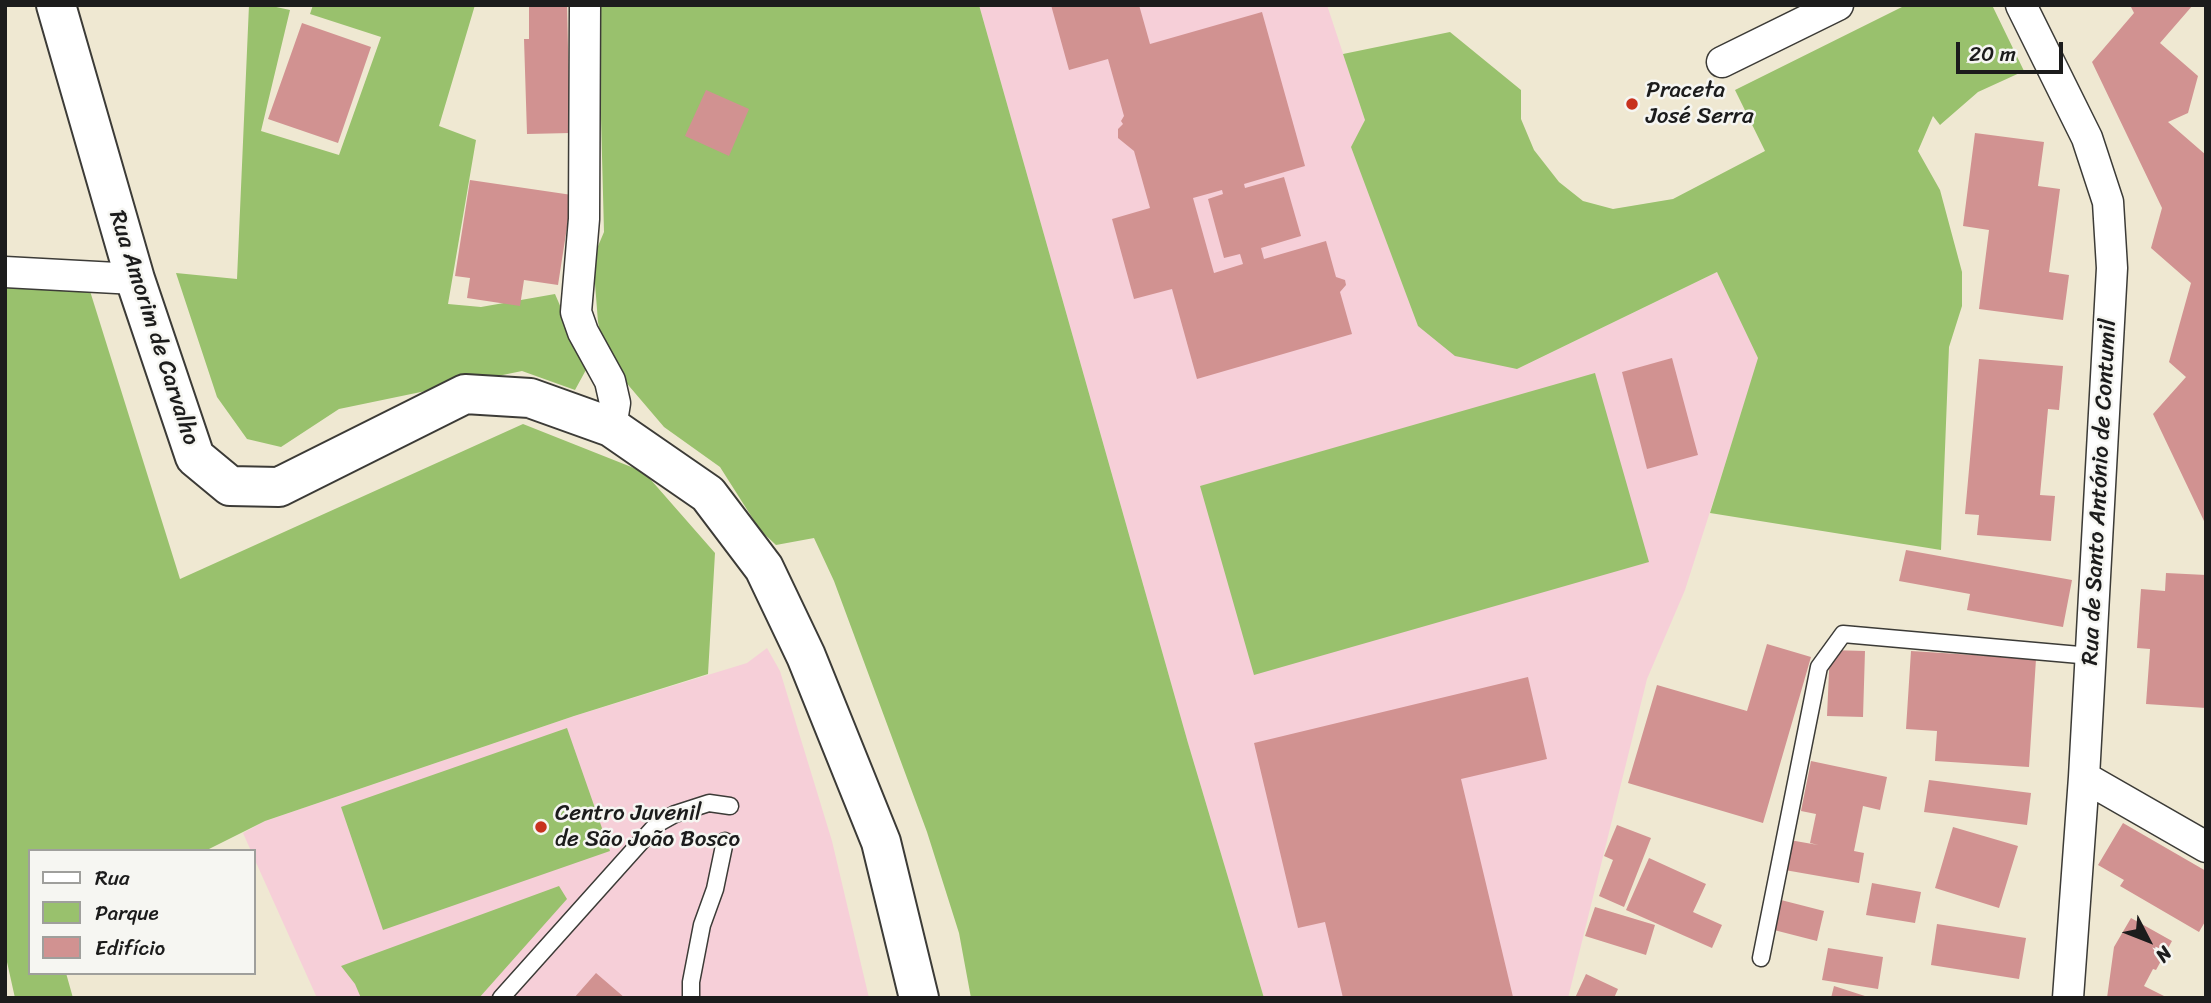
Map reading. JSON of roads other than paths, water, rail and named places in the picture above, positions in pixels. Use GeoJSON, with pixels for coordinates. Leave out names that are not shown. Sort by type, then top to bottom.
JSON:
{"type":"FeatureCollection","features":[{"type":"Feature","properties":{"kind":"street","name":"Rua Amorim de Carvalho"},"geometry":{"type":"LineString","coordinates":[[56,5],[135,279],[195,457],[230,486],[279,487],[465,394],[530,398],[611,427],[708,494],[764,568],[806,656],[881,842],[919,998]]}},
{"type":"Feature","properties":{"kind":"street"},"geometry":{"type":"LineString","coordinates":[[585,5],[584,219],[576,312],[583,332],[610,381],[615,402],[611,427]]}},
{"type":"Feature","properties":{"kind":"street"},"geometry":{"type":"LineString","coordinates":[[1722,62],[1838,5]]}},
{"type":"Feature","properties":{"kind":"street","name":"Rua de Santo António de Contumil"},"geometry":{"type":"LineString","coordinates":[[2021,5],[2087,138],[2108,202],[2112,268],[2084,777],[2068,998]]}},
{"type":"Feature","properties":{"kind":"street"},"geometry":{"type":"LineString","coordinates":[[5,272],[135,279]]}},
{"type":"Feature","properties":{"kind":"street"},"geometry":{"type":"LineString","coordinates":[[2084,777],[2206,848]]}},
{"type":"Feature","properties":{"kind":"lane"},"geometry":{"type":"LineString","coordinates":[[1761,958],[1819,667],[1843,634],[2091,656]]}},
{"type":"Feature","properties":{"kind":"lane"},"geometry":{"type":"LineString","coordinates":[[501,998],[657,824],[676,814],[709,803],[730,806]]}},
{"type":"Feature","properties":{"kind":"lane"},"geometry":{"type":"LineString","coordinates":[[691,998],[691,982],[700,937],[715,888],[724,841]]}},
{"type":"Feature","properties":{"kind":"place","name":"Praceta José Serra"},"geometry":{"type":"Point","coordinates":[1632,104]}},
{"type":"Feature","properties":{"kind":"place","name":"Centro Juvenil de São João Bosco"},"geometry":{"type":"Point","coordinates":[541,827]}}]}
